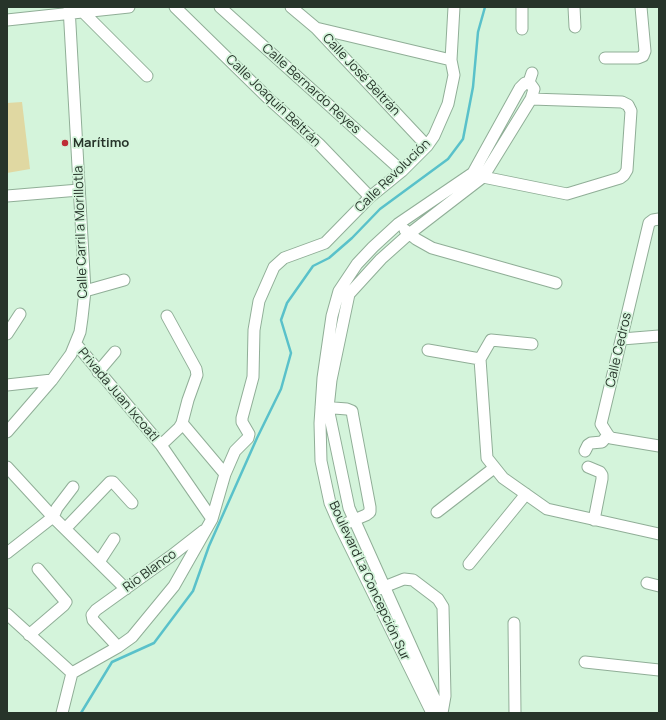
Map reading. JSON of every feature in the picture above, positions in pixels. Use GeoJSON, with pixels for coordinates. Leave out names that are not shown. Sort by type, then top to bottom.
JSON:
{"type":"FeatureCollection","features":[{"type":"Feature","properties":{"kind":"street"},"geometry":{"type":"LineString","coordinates":[[7,20],[70,10],[83,12],[129,7]]}},
{"type":"Feature","properties":{"kind":"street","name":"Calle Joaquín Beltrán"},"geometry":{"type":"LineString","coordinates":[[175,7],[319,144],[370,197]]}},
{"type":"Feature","properties":{"kind":"street","name":"Calle Bernardo Reyes"},"geometry":{"type":"LineString","coordinates":[[220,7],[402,171]]}},
{"type":"Feature","properties":{"kind":"street","name":"Calle José Beltrán"},"geometry":{"type":"LineString","coordinates":[[291,7],[316,28],[428,146]]}},
{"type":"Feature","properties":{"kind":"street","name":"Calle Revolución"},"geometry":{"type":"LineString","coordinates":[[225,474],[235,452],[248,438],[249,434],[242,422],[242,418],[253,377],[254,330],[259,301],[274,267],[284,258],[325,243],[370,197],[402,171],[428,146],[448,104],[454,75],[451,60],[454,7]]}},
{"type":"Feature","properties":{"kind":"street"},"geometry":{"type":"LineString","coordinates":[[522,7],[522,29]]}},
{"type":"Feature","properties":{"kind":"street"},"geometry":{"type":"LineString","coordinates":[[574,7],[575,27]]}},
{"type":"Feature","properties":{"kind":"street"},"geometry":{"type":"LineString","coordinates":[[605,58],[638,58],[643,56],[645,51],[642,7]]}},
{"type":"Feature","properties":{"kind":"street","name":"Calle Carril a Morillotla"},"geometry":{"type":"LineString","coordinates":[[7,432],[52,380],[76,344],[80,332],[85,291],[70,10]]}},
{"type":"Feature","properties":{"kind":"street"},"geometry":{"type":"LineString","coordinates":[[83,12],[147,76]]}},
{"type":"Feature","properties":{"kind":"street"},"geometry":{"type":"LineString","coordinates":[[316,28],[451,60]]}},
{"type":"Feature","properties":{"kind":"street","name":"Boulevard La Concepción Sur"},"geometry":{"type":"LineString","coordinates":[[432,713],[330,503],[322,461],[324,407],[323,378],[332,316],[339,291],[357,264],[373,247],[398,224],[478,175],[520,88],[530,78],[534,90],[531,99],[478,175],[381,258],[349,294],[324,407],[353,520],[385,586],[441,713]]}},
{"type":"Feature","properties":{"kind":"street"},"geometry":{"type":"LineString","coordinates":[[478,175],[567,194],[620,178],[624,175],[627,170],[631,111],[628,105],[622,102],[531,99]]}},
{"type":"Feature","properties":{"kind":"street"},"geometry":{"type":"LineString","coordinates":[[7,196],[79,190]]}},
{"type":"Feature","properties":{"kind":"street","name":"Calle Cedros"},"geometry":{"type":"LineString","coordinates":[[608,435],[601,424],[649,223],[653,220],[659,219]]}},
{"type":"Feature","properties":{"kind":"street"},"geometry":{"type":"LineString","coordinates":[[398,224],[409,234],[432,248],[556,283]]}},
{"type":"Feature","properties":{"kind":"street"},"geometry":{"type":"LineString","coordinates":[[85,291],[124,280]]}},
{"type":"Feature","properties":{"kind":"street"},"geometry":{"type":"LineString","coordinates":[[7,334],[20,314]]}},
{"type":"Feature","properties":{"kind":"street","name":"Privada Juan Ixcoatl"},"geometry":{"type":"LineString","coordinates":[[161,445],[179,428],[182,423],[197,375],[196,369],[167,316]]}},
{"type":"Feature","properties":{"kind":"street"},"geometry":{"type":"LineString","coordinates":[[622,339],[659,336]]}},
{"type":"Feature","properties":{"kind":"street"},"geometry":{"type":"LineString","coordinates":[[532,344],[491,340],[480,359],[487,458],[503,478],[547,509],[659,534]]}},
{"type":"Feature","properties":{"kind":"street","name":"Privada Juan Ixcoatl"},"geometry":{"type":"LineString","coordinates":[[76,344],[161,445],[209,523]]}},
{"type":"Feature","properties":{"kind":"street"},"geometry":{"type":"LineString","coordinates":[[428,350],[480,359]]}},
{"type":"Feature","properties":{"kind":"street"},"geometry":{"type":"LineString","coordinates":[[98,372],[116,352]]}},
{"type":"Feature","properties":{"kind":"street"},"geometry":{"type":"LineString","coordinates":[[7,385],[52,380]]}},
{"type":"Feature","properties":{"kind":"street"},"geometry":{"type":"LineString","coordinates":[[324,407],[347,409],[352,411],[370,507],[370,512],[366,515],[340,526]]}},
{"type":"Feature","properties":{"kind":"street"},"geometry":{"type":"LineString","coordinates":[[62,713],[72,673],[118,647],[132,636],[174,586],[209,523],[225,474],[182,423]]}},
{"type":"Feature","properties":{"kind":"street"},"geometry":{"type":"LineString","coordinates":[[586,451],[588,445],[591,443],[602,442],[608,435],[611,438],[659,446]]}},
{"type":"Feature","properties":{"kind":"street"},"geometry":{"type":"LineString","coordinates":[[7,466],[53,517],[66,528],[126,589]]}},
{"type":"Feature","properties":{"kind":"street"},"geometry":{"type":"LineString","coordinates":[[588,467],[600,472],[602,475],[594,520]]}},
{"type":"Feature","properties":{"kind":"street"},"geometry":{"type":"LineString","coordinates":[[437,512],[494,468]]}},
{"type":"Feature","properties":{"kind":"street"},"geometry":{"type":"LineString","coordinates":[[66,528],[110,482],[113,482],[132,503]]}},
{"type":"Feature","properties":{"kind":"street"},"geometry":{"type":"LineString","coordinates":[[7,553],[53,517],[57,508],[73,487]]}},
{"type":"Feature","properties":{"kind":"street"},"geometry":{"type":"LineString","coordinates":[[469,564],[526,494]]}},
{"type":"Feature","properties":{"kind":"street","name":"Río Blanco"},"geometry":{"type":"LineString","coordinates":[[118,647],[93,620],[92,615],[96,610],[172,556],[209,523]]}},
{"type":"Feature","properties":{"kind":"street"},"geometry":{"type":"LineString","coordinates":[[99,562],[114,539]]}},
{"type":"Feature","properties":{"kind":"street"},"geometry":{"type":"LineString","coordinates":[[172,556],[183,571]]}},
{"type":"Feature","properties":{"kind":"street"},"geometry":{"type":"LineString","coordinates":[[29,635],[66,602],[38,569]]}},
{"type":"Feature","properties":{"kind":"street"},"geometry":{"type":"LineString","coordinates":[[372,592],[404,579],[413,580],[438,599],[443,607],[445,696],[441,713]]}},
{"type":"Feature","properties":{"kind":"street"},"geometry":{"type":"LineString","coordinates":[[648,583],[659,586]]}},
{"type":"Feature","properties":{"kind":"street"},"geometry":{"type":"LineString","coordinates":[[7,614],[72,673]]}},
{"type":"Feature","properties":{"kind":"street"},"geometry":{"type":"LineString","coordinates":[[514,623],[515,713]]}},
{"type":"Feature","properties":{"kind":"street"},"geometry":{"type":"LineString","coordinates":[[585,662],[654,671],[659,670]]}},
{"type":"Feature","properties":{"kind":"shaded area"},"geometry":{"type":"Polygon","coordinates":[[[22,102],[30,169],[7,173],[7,103],[22,102]]]}},
{"type":"Feature","properties":{"kind":"waterway"},"geometry":{"type":"LineString","coordinates":[[81,713],[112,662],[154,643],[193,591],[209,546],[257,438],[281,389],[291,353],[281,320],[287,303],[313,266],[329,258],[352,238],[380,209],[448,159],[463,139],[473,87],[478,32],[485,7]]}},
{"type":"Feature","properties":{"kind":"place","name":"Marítimo"},"geometry":{"type":"Point","coordinates":[65,143]}}]}
